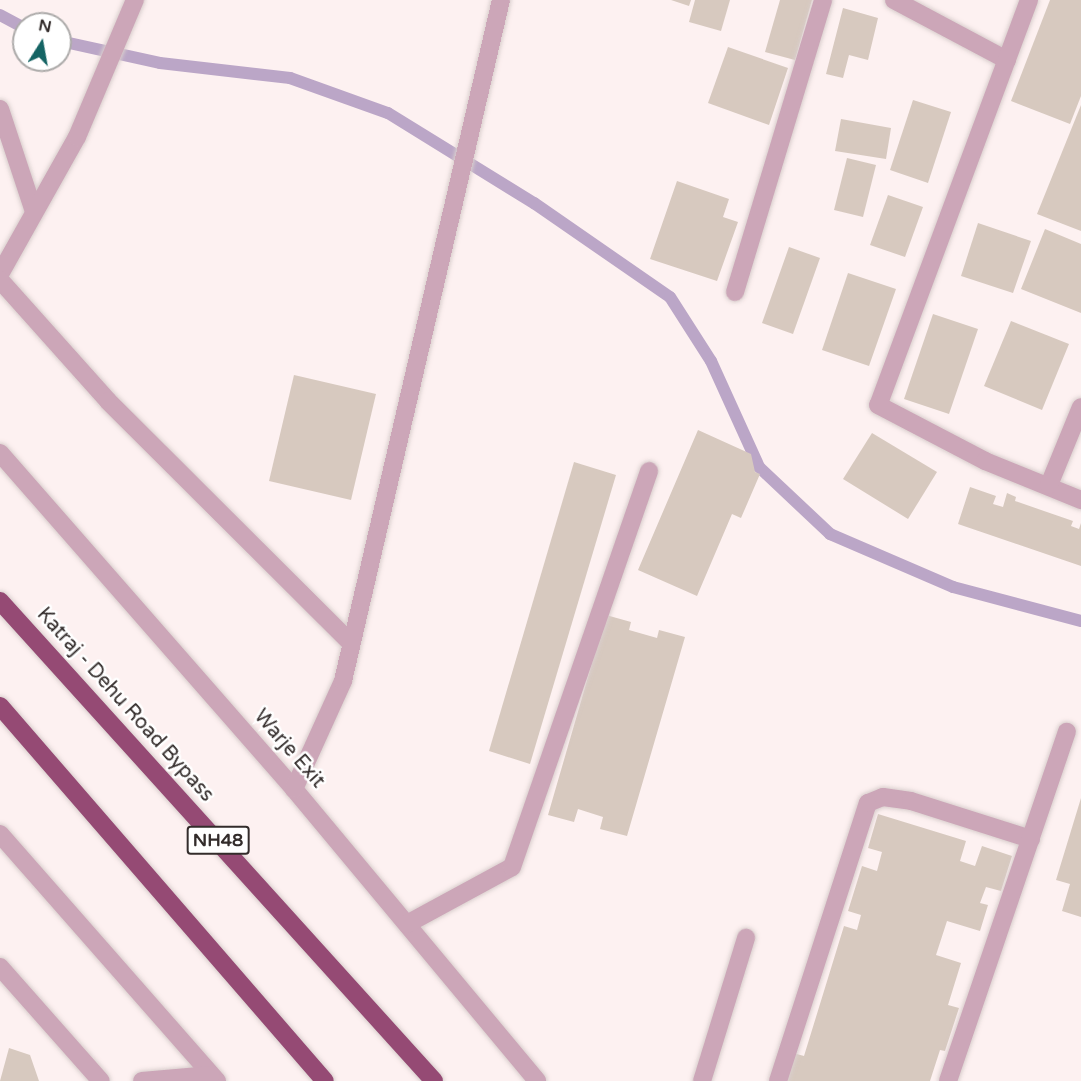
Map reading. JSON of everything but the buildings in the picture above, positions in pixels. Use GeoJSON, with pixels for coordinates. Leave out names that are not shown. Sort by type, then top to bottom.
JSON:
{"type":"FeatureCollection","features":[{"type":"Feature","properties":{"kind":"highway","name":"Katraj - Dehu Road Bypass"},"geometry":{"type":"LineString","coordinates":[[0,601],[434,1081]]}},
{"type":"Feature","properties":{"kind":"highway"},"geometry":{"type":"LineString","coordinates":[[0,706],[325,1081]]}},
{"type":"Feature","properties":{"kind":"street"},"geometry":{"type":"LineString","coordinates":[[0,274],[77,137],[135,0]]}},
{"type":"Feature","properties":{"kind":"street"},"geometry":{"type":"LineString","coordinates":[[294,789],[343,681],[456,201],[472,117],[501,0]]}},
{"type":"Feature","properties":{"kind":"street"},"geometry":{"type":"LineString","coordinates":[[735,292],[823,0]]}},
{"type":"Feature","properties":{"kind":"street"},"geometry":{"type":"LineString","coordinates":[[894,0],[1007,60]]}},
{"type":"Feature","properties":{"kind":"street"},"geometry":{"type":"LineString","coordinates":[[1029,0],[878,405],[985,461],[1049,485],[1081,500]]}},
{"type":"Feature","properties":{"kind":"street"},"geometry":{"type":"LineString","coordinates":[[0,109],[34,212]]}},
{"type":"Feature","properties":{"kind":"street"},"geometry":{"type":"LineString","coordinates":[[0,280],[108,401],[351,643]]}},
{"type":"Feature","properties":{"kind":"street"},"geometry":{"type":"LineString","coordinates":[[1049,485],[1081,407]]}},
{"type":"Feature","properties":{"kind":"street","name":"Warje Exit"},"geometry":{"type":"LineString","coordinates":[[0,453],[294,789],[537,1081]]}},
{"type":"Feature","properties":{"kind":"street"},"geometry":{"type":"LineString","coordinates":[[407,924],[512,867],[650,471]]}},
{"type":"Feature","properties":{"kind":"street"},"geometry":{"type":"LineString","coordinates":[[948,1081],[1067,732]]}},
{"type":"Feature","properties":{"kind":"street"},"geometry":{"type":"LineString","coordinates":[[778,1081],[868,803],[883,797],[911,801],[1031,839]]}},
{"type":"Feature","properties":{"kind":"street"},"geometry":{"type":"LineString","coordinates":[[0,834],[214,1078]]}},
{"type":"Feature","properties":{"kind":"street"},"geometry":{"type":"LineString","coordinates":[[702,1081],[746,938]]}},
{"type":"Feature","properties":{"kind":"street"},"geometry":{"type":"LineString","coordinates":[[0,967],[101,1081]]}},
{"type":"Feature","properties":{"kind":"street"},"geometry":{"type":"LineString","coordinates":[[142,1081],[214,1078]]}},
{"type":"Feature","properties":{"kind":"waterway"},"geometry":{"type":"LineString","coordinates":[[0,15],[12,22]]}},
{"type":"Feature","properties":{"kind":"waterway"},"geometry":{"type":"LineString","coordinates":[[72,44],[160,63],[290,78],[388,113],[534,203],[670,297],[711,361],[759,467],[830,534],[953,587],[1081,621]]}}]}
